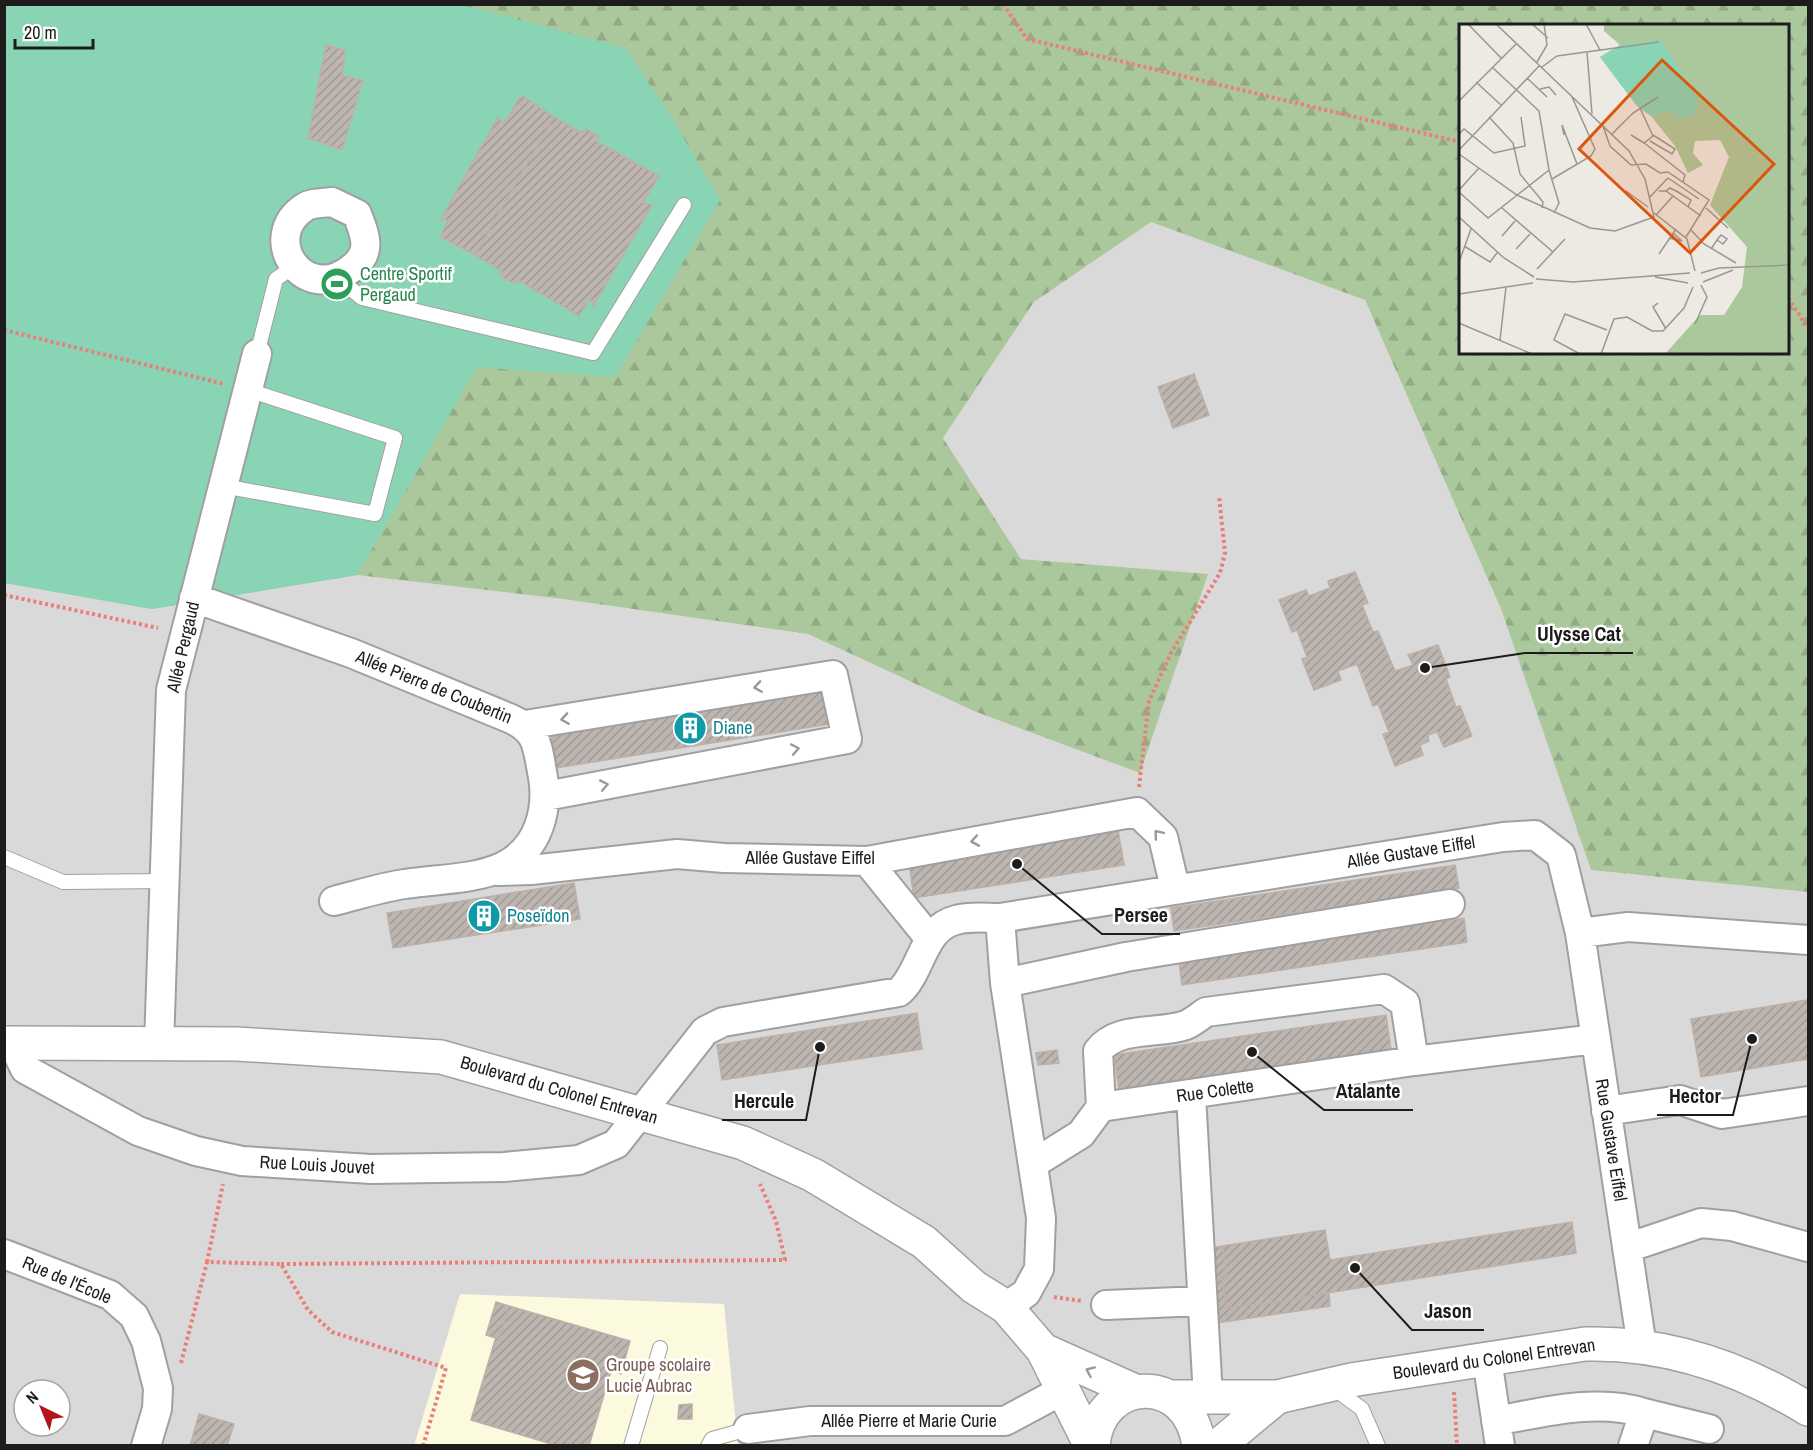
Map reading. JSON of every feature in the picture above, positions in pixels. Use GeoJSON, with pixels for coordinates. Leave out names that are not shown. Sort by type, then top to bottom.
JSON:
{"type":"FeatureCollection","features":[{"type":"Feature","properties":{"kind":"street"},"geometry":{"type":"LineString","coordinates":[[332,202],[357,214],[367,241],[360,262],[339,279],[310,279],[293,267],[285,248],[288,225],[305,207],[332,202]]}},
{"type":"Feature","properties":{"kind":"street","name":"Allée Pergaud"},"geometry":{"type":"LineString","coordinates":[[159,1045],[171,690],[257,354]]}},
{"type":"Feature","properties":{"kind":"street","name":"Allée Pierre de Coubertin"},"geometry":{"type":"LineString","coordinates":[[194,598],[351,653],[525,725],[535,739],[546,796],[543,814],[534,840],[515,861],[498,871],[404,884],[334,901]]}},
{"type":"Feature","properties":{"kind":"street"},"geometry":{"type":"LineString","coordinates":[[525,725],[832,675],[848,739],[546,796]]}},
{"type":"Feature","properties":{"kind":"street"},"geometry":{"type":"LineString","coordinates":[[1137,812],[1163,837],[1175,888]]}},
{"type":"Feature","properties":{"kind":"street","name":"Allée Gustave Eiffel"},"geometry":{"type":"LineString","coordinates":[[498,871],[531,870],[677,854],[724,858],[867,861],[1137,812]]}},
{"type":"Feature","properties":{"kind":"street","name":"Allée Gustave Eiffel"},"geometry":{"type":"LineString","coordinates":[[639,1114],[705,1031],[723,1022],[899,992],[909,983],[930,939],[942,926],[957,919],[1000,918],[1503,837],[1535,835],[1562,855],[1580,933]]}},
{"type":"Feature","properties":{"kind":"street"},"geometry":{"type":"LineString","coordinates":[[867,861],[930,939]]}},
{"type":"Feature","properties":{"kind":"street"},"geometry":{"type":"LineString","coordinates":[[1005,983],[1126,957],[1450,904]]}},
{"type":"Feature","properties":{"kind":"street"},"geometry":{"type":"LineString","coordinates":[[1000,918],[1005,983],[1041,1218],[1039,1269],[1016,1300]]}},
{"type":"Feature","properties":{"kind":"street"},"geometry":{"type":"LineString","coordinates":[[1580,933],[1628,927],[1809,940]]}},
{"type":"Feature","properties":{"kind":"street","name":"Rue Gustave Eiffel"},"geometry":{"type":"LineString","coordinates":[[1580,933],[1642,1347]]}},
{"type":"Feature","properties":{"kind":"street"},"geometry":{"type":"LineString","coordinates":[[1034,1164],[1081,1134],[1101,1107],[1098,1052],[1105,1041],[1116,1036],[1186,1024],[1206,1012],[1384,989],[1405,1003],[1414,1061]]}},
{"type":"Feature","properties":{"kind":"street","name":"Rue Colette"},"geometry":{"type":"LineString","coordinates":[[1101,1107],[1414,1061],[1596,1039]]}},
{"type":"Feature","properties":{"kind":"street","name":"Boulevard du Colonel Entrevan"},"geometry":{"type":"LineString","coordinates":[[9,1043],[237,1044],[441,1057],[743,1143],[813,1175],[924,1242],[974,1287],[1016,1300],[1092,1446]]}},
{"type":"Feature","properties":{"kind":"street","name":"Rue Louis Jouvet"},"geometry":{"type":"LineString","coordinates":[[9,1043],[25,1069],[87,1105],[138,1131],[196,1151],[228,1158],[371,1169],[504,1167],[579,1160],[616,1144],[639,1114]]}},
{"type":"Feature","properties":{"kind":"street"},"geometry":{"type":"LineString","coordinates":[[1191,1095],[1208,1397]]}},
{"type":"Feature","properties":{"kind":"street"},"geometry":{"type":"LineString","coordinates":[[1606,1112],[1680,1100],[1722,1114],[1809,1101]]}},
{"type":"Feature","properties":{"kind":"street"},"geometry":{"type":"LineString","coordinates":[[1627,1248],[1701,1223],[1732,1226],[1809,1247]]}},
{"type":"Feature","properties":{"kind":"street","name":"Rue de l'École"},"geometry":{"type":"LineString","coordinates":[[4,1254],[110,1294],[134,1316],[146,1341],[158,1388],[157,1409],[146,1446]]}},
{"type":"Feature","properties":{"kind":"street"},"geometry":{"type":"LineString","coordinates":[[1106,1305],[1202,1301]]}},
{"type":"Feature","properties":{"kind":"street","name":"Boulevard du Colonel Entrevan"},"geometry":{"type":"LineString","coordinates":[[1043,1350],[1137,1392],[1160,1393],[1171,1397],[1208,1397],[1277,1396],[1352,1380],[1452,1364],[1585,1344],[1621,1343],[1720,1365],[1767,1384],[1809,1409]]}},
{"type":"Feature","properties":{"kind":"street"},"geometry":{"type":"LineString","coordinates":[[1487,1359],[1498,1434],[1553,1410],[1624,1406],[1709,1429]]}},
{"type":"Feature","properties":{"kind":"street","name":"Allée Pierre et Marie Curie"},"geometry":{"type":"LineString","coordinates":[[748,1429],[810,1422],[1005,1421],[1063,1390]]}},
{"type":"Feature","properties":{"kind":"street"},"geometry":{"type":"LineString","coordinates":[[1092,1446],[1100,1419],[1109,1406],[1122,1397],[1137,1392]]}},
{"type":"Feature","properties":{"kind":"street","name":"Boulevard du Colonel Entrevan"},"geometry":{"type":"LineString","coordinates":[[1218,1446],[1277,1396]]}},
{"type":"Feature","properties":{"kind":"street"},"geometry":{"type":"LineString","coordinates":[[1171,1397],[1187,1410],[1192,1418],[1197,1427],[1199,1446]]}},
{"type":"Feature","properties":{"kind":"street"},"geometry":{"type":"LineString","coordinates":[[1633,1446],[1644,1413]]}},
{"type":"Feature","properties":{"kind":"lane"},"geometry":{"type":"LineString","coordinates":[[339,279],[362,298],[593,353],[684,205]]}},
{"type":"Feature","properties":{"kind":"lane","name":"Allée Pergaud"},"geometry":{"type":"LineString","coordinates":[[257,354],[276,279],[293,267]]}},
{"type":"Feature","properties":{"kind":"lane"},"geometry":{"type":"LineString","coordinates":[[223,486],[375,514],[395,438],[248,390]]}},
{"type":"Feature","properties":{"kind":"lane"},"geometry":{"type":"LineString","coordinates":[[4,856],[63,882],[165,881]]}},
{"type":"Feature","properties":{"kind":"lane"},"geometry":{"type":"LineString","coordinates":[[631,1446],[660,1348]]}},
{"type":"Feature","properties":{"kind":"lane"},"geometry":{"type":"LineString","coordinates":[[1330,1386],[1362,1409],[1378,1446]]}},
{"type":"Feature","properties":{"kind":"lane"},"geometry":{"type":"LineString","coordinates":[[708,1446],[712,1439],[748,1429]]}},
{"type":"Feature","properties":{"kind":"path"},"geometry":{"type":"LineString","coordinates":[[1003,4],[1027,39],[1459,142]]}},
{"type":"Feature","properties":{"kind":"path"},"geometry":{"type":"LineString","coordinates":[[1789,299],[1809,328]]}},
{"type":"Feature","properties":{"kind":"path"},"geometry":{"type":"LineString","coordinates":[[4,330],[248,390]]}},
{"type":"Feature","properties":{"kind":"path"},"geometry":{"type":"LineString","coordinates":[[1137,812],[1149,701],[1171,653],[1220,573],[1225,553],[1219,496]]}},
{"type":"Feature","properties":{"kind":"path"},"geometry":{"type":"LineString","coordinates":[[4,595],[185,635]]}},
{"type":"Feature","properties":{"kind":"path"},"geometry":{"type":"LineString","coordinates":[[207,1262],[281,1264],[785,1260],[776,1221],[743,1143]]}},
{"type":"Feature","properties":{"kind":"path"},"geometry":{"type":"LineString","coordinates":[[180,1366],[207,1262],[228,1158]]}},
{"type":"Feature","properties":{"kind":"path"},"geometry":{"type":"LineString","coordinates":[[281,1264],[308,1310],[332,1332],[446,1368],[423,1446]]}},
{"type":"Feature","properties":{"kind":"path"},"geometry":{"type":"LineString","coordinates":[[1016,1300],[1106,1305]]}},
{"type":"Feature","properties":{"kind":"path"},"geometry":{"type":"LineString","coordinates":[[1452,1364],[1457,1446]]}},
{"type":"Feature","properties":{"kind":"shaded area"},"geometry":{"type":"Polygon","coordinates":[[[5,5],[358,575],[563,599],[808,634],[974,711],[1207,575],[1021,559],[943,438],[1034,302],[1151,222],[1365,300],[1501,609],[1591,870],[1808,892],[1808,1445],[5,1446],[5,5]]]}},
{"type":"Feature","properties":{"kind":"shaded area","name":"Groupe scolaire Lucie Aubrac"},"geometry":{"type":"Polygon","coordinates":[[[460,1294],[724,1304],[738,1445],[414,1446],[460,1294]]]}},
{"type":"Feature","properties":{"kind":"green space"},"geometry":{"type":"Polygon","coordinates":[[[4,5],[1808,5],[1808,892],[1591,870],[1501,609],[1365,300],[1151,222],[1034,302],[943,438],[1021,559],[1208,574],[1140,773],[974,711],[808,634],[563,599],[357,575],[152,609],[5,583],[4,5]]]}},
{"type":"Feature","properties":{"kind":"green space","name":"Centre Sportif Pergaud"},"geometry":{"type":"Polygon","coordinates":[[[4,5],[463,5],[625,48],[672,118],[720,200],[615,377],[477,367],[357,575],[152,609],[5,583],[4,5]]]}},
{"type":"Feature","properties":{"kind":"building"},"geometry":{"type":"Polygon","coordinates":[[[326,45],[345,50],[342,76],[363,80],[342,150],[308,138],[326,45]]]}},
{"type":"Feature","properties":{"kind":"building"},"geometry":{"type":"Polygon","coordinates":[[[521,95],[554,117],[475,255],[440,237],[448,221],[444,219],[440,221],[498,117],[504,124],[521,95]]]}},
{"type":"Feature","properties":{"kind":"building"},"geometry":{"type":"Polygon","coordinates":[[[554,117],[581,133],[585,129],[599,136],[596,141],[659,176],[643,203],[652,205],[593,307],[593,302],[589,300],[579,316],[518,280],[515,284],[500,276],[502,271],[475,255],[554,117]]]}},
{"type":"Feature","properties":{"kind":"building"},"geometry":{"type":"Polygon","coordinates":[[[1194,374],[1209,415],[1173,428],[1158,387],[1194,374]]]}},
{"type":"Feature","properties":{"kind":"building"},"geometry":{"type":"Polygon","coordinates":[[[1355,572],[1368,603],[1362,605],[1373,632],[1378,631],[1395,671],[1413,665],[1408,655],[1438,645],[1450,677],[1446,679],[1456,707],[1460,706],[1472,736],[1444,747],[1437,732],[1428,735],[1429,741],[1420,745],[1423,755],[1395,766],[1383,734],[1389,732],[1378,704],[1373,706],[1357,664],[1338,671],[1341,680],[1314,690],[1302,659],[1307,657],[1297,630],[1292,632],[1279,600],[1306,590],[1309,596],[1330,588],[1328,581],[1355,572]]]}},
{"type":"Feature","properties":{"kind":"building","name":"Diane"},"geometry":{"type":"Polygon","coordinates":[[[823,689],[830,724],[556,768],[551,733],[823,689]]]}},
{"type":"Feature","properties":{"kind":"building"},"geometry":{"type":"Polygon","coordinates":[[[1118,830],[1124,865],[914,898],[909,863],[1118,830]]]}},
{"type":"Feature","properties":{"kind":"building"},"geometry":{"type":"Polygon","coordinates":[[[1455,865],[1459,888],[1174,931],[1171,908],[1455,865]]]}},
{"type":"Feature","properties":{"kind":"building","name":"Poseïdon"},"geometry":{"type":"Polygon","coordinates":[[[574,883],[580,919],[393,948],[387,913],[574,883]]]}},
{"type":"Feature","properties":{"kind":"building"},"geometry":{"type":"Polygon","coordinates":[[[1464,918],[1467,942],[1182,985],[1179,962],[1464,918]]]}},
{"type":"Feature","properties":{"kind":"building"},"geometry":{"type":"Polygon","coordinates":[[[1808,1000],[1808,1059],[1701,1077],[1691,1019],[1808,1000]]]}},
{"type":"Feature","properties":{"kind":"building"},"geometry":{"type":"Polygon","coordinates":[[[917,1013],[922,1049],[722,1080],[717,1045],[917,1013]]]}},
{"type":"Feature","properties":{"kind":"building"},"geometry":{"type":"Polygon","coordinates":[[[1386,1015],[1391,1050],[1119,1090],[1114,1055],[1386,1015]]]}},
{"type":"Feature","properties":{"kind":"building"},"geometry":{"type":"Polygon","coordinates":[[[1057,1050],[1059,1063],[1038,1065],[1036,1053],[1057,1050]]]}},
{"type":"Feature","properties":{"kind":"building"},"geometry":{"type":"Polygon","coordinates":[[[1572,1222],[1576,1253],[1302,1297],[1302,1299],[1227,1308],[1222,1277],[1227,1277],[1223,1246],[1325,1230],[1330,1260],[1572,1222]]]}},
{"type":"Feature","properties":{"kind":"building"},"geometry":{"type":"Polygon","coordinates":[[[1223,1246],[1227,1277],[1222,1277],[1227,1308],[1302,1299],[1302,1297],[1329,1293],[1330,1306],[1217,1323],[1204,1249],[1223,1246]]]}},
{"type":"Feature","properties":{"kind":"building"},"geometry":{"type":"Polygon","coordinates":[[[496,1302],[509,1306],[499,1339],[486,1335],[496,1302]]]}},
{"type":"Feature","properties":{"kind":"building"},"geometry":{"type":"Polygon","coordinates":[[[509,1306],[616,1337],[607,1369],[611,1371],[589,1446],[558,1446],[471,1420],[496,1337],[499,1339],[509,1306]]]}},
{"type":"Feature","properties":{"kind":"building"},"geometry":{"type":"Polygon","coordinates":[[[616,1337],[630,1341],[621,1374],[607,1369],[616,1337]]]}},
{"type":"Feature","properties":{"kind":"building"},"geometry":{"type":"Polygon","coordinates":[[[692,1404],[692,1419],[678,1419],[679,1405],[692,1404]]]}},
{"type":"Feature","properties":{"kind":"building"},"geometry":{"type":"Polygon","coordinates":[[[199,1414],[234,1424],[227,1446],[190,1446],[199,1414]]]}},
{"type":"Feature","properties":{"kind":"place","name":"Centre Sportif Pergaud"},"geometry":{"type":"Point","coordinates":[337,284]}},
{"type":"Feature","properties":{"kind":"place","name":"Ulysse Cat"},"geometry":{"type":"Point","coordinates":[1425,668]}},
{"type":"Feature","properties":{"kind":"place","name":"Diane"},"geometry":{"type":"Point","coordinates":[690,728]}},
{"type":"Feature","properties":{"kind":"place","name":"Persee"},"geometry":{"type":"Point","coordinates":[1017,864]}},
{"type":"Feature","properties":{"kind":"place","name":"Poseïdon"},"geometry":{"type":"Point","coordinates":[484,916]}},
{"type":"Feature","properties":{"kind":"place","name":"Hector"},"geometry":{"type":"Point","coordinates":[1752,1039]}},
{"type":"Feature","properties":{"kind":"place","name":"Hercule"},"geometry":{"type":"Point","coordinates":[820,1047]}},
{"type":"Feature","properties":{"kind":"place","name":"Atalante"},"geometry":{"type":"Point","coordinates":[1252,1052]}},
{"type":"Feature","properties":{"kind":"place","name":"Jason"},"geometry":{"type":"Point","coordinates":[1355,1268]}},
{"type":"Feature","properties":{"kind":"place","name":"Groupe scolaire Lucie Aubrac"},"geometry":{"type":"Point","coordinates":[583,1375]}}]}
